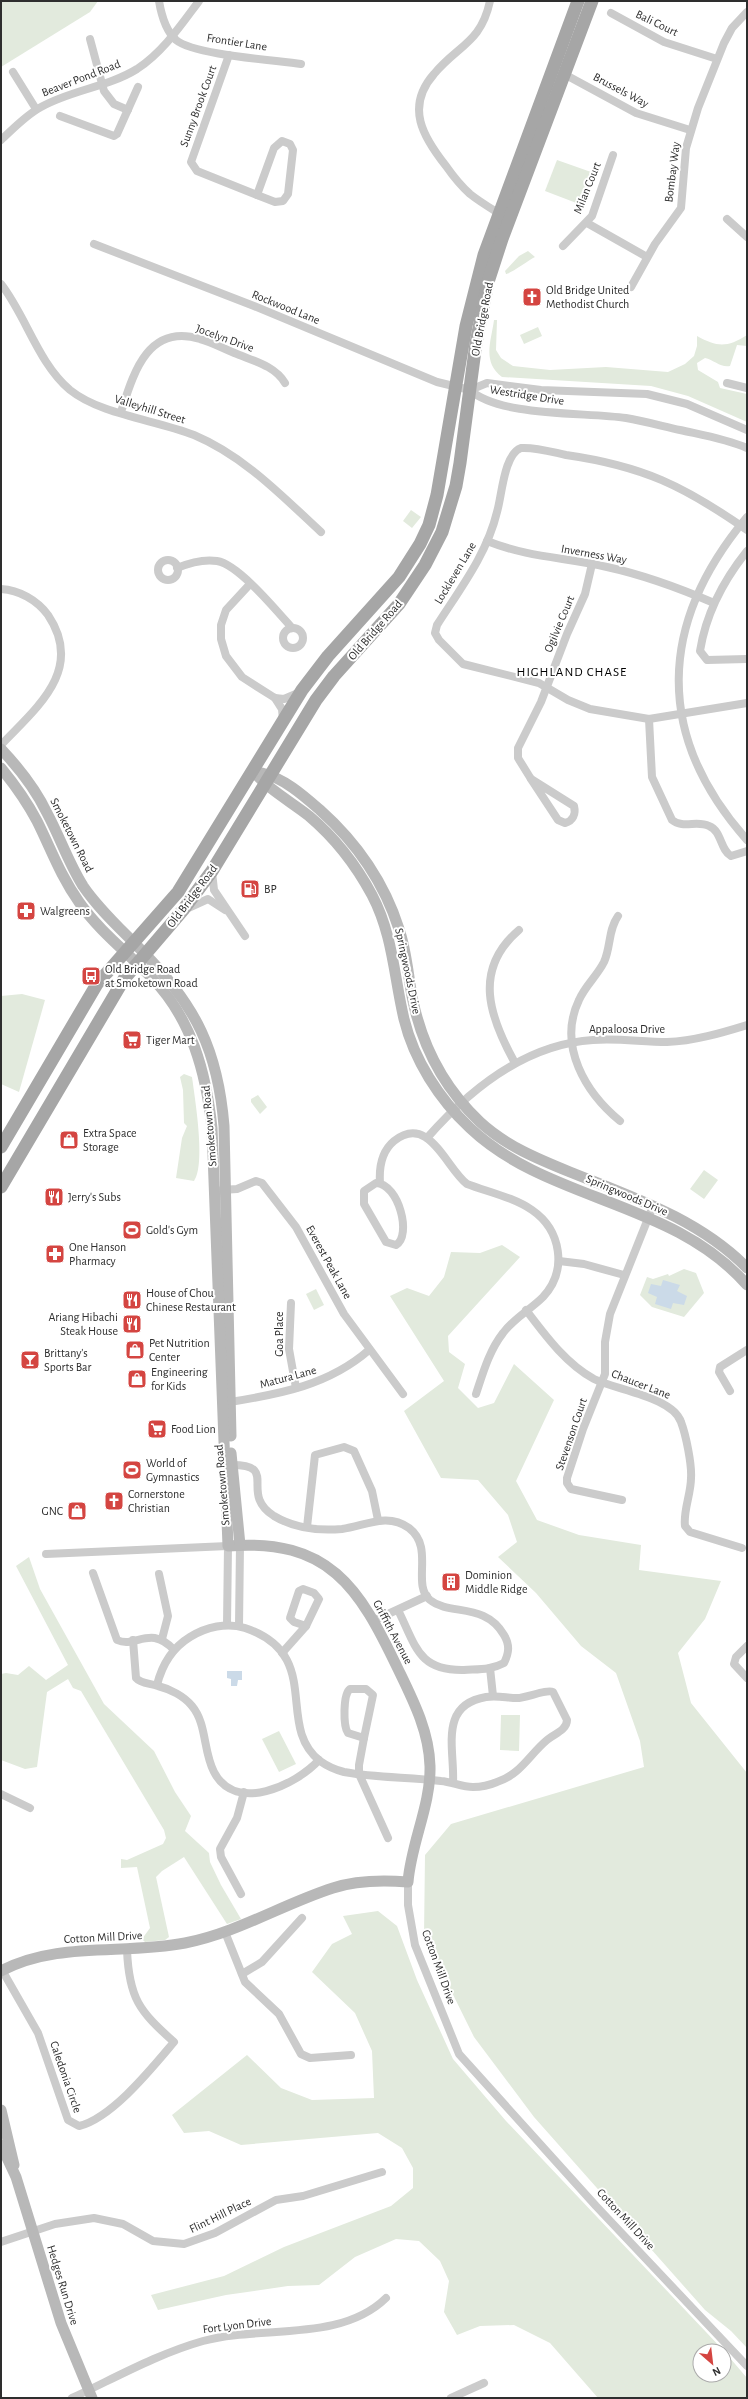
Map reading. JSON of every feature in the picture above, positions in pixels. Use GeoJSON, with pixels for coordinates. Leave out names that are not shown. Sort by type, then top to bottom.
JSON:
{"type":"FeatureCollection","features":[{"type":"Feature","properties":{"kind":"main road","name":"Old Bridge Road"},"geometry":{"type":"LineString","coordinates":[[1,1147],[85,1002],[129,947],[178,892],[334,676],[399,604],[436,545],[456,486],[481,312],[504,216],[578,1]]}},
{"type":"Feature","properties":{"kind":"main road","name":"Old Bridge Road"},"geometry":{"type":"LineString","coordinates":[[1,1187],[112,998],[140,958],[184,910],[212,871],[263,776],[282,723],[302,690],[320,666],[399,577],[420,544],[437,495],[473,291],[564,74],[592,1]]}},
{"type":"Feature","properties":{"kind":"main road"},"geometry":{"type":"LineString","coordinates":[[263,776],[312,693],[320,666]]}},
{"type":"Feature","properties":{"kind":"street"},"geometry":{"type":"LineString","coordinates":[[158,1],[172,36]]}},
{"type":"Feature","properties":{"kind":"street","name":"Beaver Pond Road"},"geometry":{"type":"LineString","coordinates":[[1,140],[36,109],[59,99],[102,84],[138,68],[157,53],[199,1]]}},
{"type":"Feature","properties":{"kind":"street"},"geometry":{"type":"LineString","coordinates":[[490,1],[484,22],[472,39],[442,65],[427,84],[420,102],[419,113],[426,139],[444,164],[469,193],[504,216]]}},
{"type":"Feature","properties":{"kind":"street","name":"Bombay Way"},"geometry":{"type":"LineString","coordinates":[[631,287],[647,257],[683,202],[684,166],[690,130],[717,58],[732,28],[747,12]]}},
{"type":"Feature","properties":{"kind":"street","name":"Bali Court"},"geometry":{"type":"LineString","coordinates":[[611,13],[664,42],[717,58]]}},
{"type":"Feature","properties":{"kind":"street","name":"Frontier Lane"},"geometry":{"type":"LineString","coordinates":[[172,36],[188,47],[229,55],[301,64]]}},
{"type":"Feature","properties":{"kind":"street"},"geometry":{"type":"LineString","coordinates":[[90,39],[102,84],[114,104],[128,110]]}},
{"type":"Feature","properties":{"kind":"street","name":"Sunny Brook Court"},"geometry":{"type":"LineString","coordinates":[[229,55],[191,162],[197,170],[257,195],[275,202],[286,198],[293,150],[286,142],[276,144],[257,195]]}},
{"type":"Feature","properties":{"kind":"street"},"geometry":{"type":"LineString","coordinates":[[13,72],[36,109]]}},
{"type":"Feature","properties":{"kind":"street","name":"Brussels Way"},"geometry":{"type":"LineString","coordinates":[[564,74],[636,113],[690,130]]}},
{"type":"Feature","properties":{"kind":"street"},"geometry":{"type":"LineString","coordinates":[[60,116],[114,136],[117,134],[138,87]]}},
{"type":"Feature","properties":{"kind":"street","name":"Milan Court"},"geometry":{"type":"LineString","coordinates":[[563,246],[587,223],[594,211],[613,155]]}},
{"type":"Feature","properties":{"kind":"street"},"geometry":{"type":"LineString","coordinates":[[727,219],[747,237]]}},
{"type":"Feature","properties":{"kind":"street"},"geometry":{"type":"LineString","coordinates":[[587,223],[647,257]]}},
{"type":"Feature","properties":{"kind":"street","name":"Rockwood Lane"},"geometry":{"type":"LineString","coordinates":[[94,244],[455,388],[470,390]]}},
{"type":"Feature","properties":{"kind":"street","name":"Valleyhill Street"},"geometry":{"type":"LineString","coordinates":[[1,284],[61,381],[87,401],[193,435],[225,451],[257,474],[321,532]]}},
{"type":"Feature","properties":{"kind":"street","name":"Jocelyn Drive"},"geometry":{"type":"LineString","coordinates":[[121,412],[140,362],[151,349],[171,338],[200,339],[270,368],[285,384]]}},
{"type":"Feature","properties":{"kind":"street"},"geometry":{"type":"LineString","coordinates":[[727,382],[747,388]]}},
{"type":"Feature","properties":{"kind":"street","name":"Westridge Drive"},"geometry":{"type":"LineString","coordinates":[[747,430],[687,404],[647,394],[553,391],[487,383],[470,390],[480,399],[498,404],[569,414],[628,418],[725,441],[747,448]]}},
{"type":"Feature","properties":{"kind":"street","name":"Lockleven Lane"},"geometry":{"type":"LineString","coordinates":[[744,528],[690,493],[642,471],[598,459],[524,448],[517,450],[510,457],[497,512],[487,541],[476,564],[435,629],[436,637],[460,662],[468,667],[534,682],[547,687],[579,705],[649,719],[747,703]]}},
{"type":"Feature","properties":{"kind":"street"},"geometry":{"type":"LineString","coordinates":[[747,517],[744,528],[717,556],[695,595],[685,625],[679,657],[679,694],[682,714],[693,758],[705,784],[718,805],[747,840]]}},
{"type":"Feature","properties":{"kind":"street","name":"Inverness Way"},"geometry":{"type":"LineString","coordinates":[[487,541],[531,556],[592,564],[644,576],[714,603]]}},
{"type":"Feature","properties":{"kind":"street"},"geometry":{"type":"LineString","coordinates":[[747,551],[727,578],[714,603],[702,640],[701,655],[707,660],[747,659]]}},
{"type":"Feature","properties":{"kind":"street"},"geometry":{"type":"LineString","coordinates":[[177,568],[201,561],[217,561],[229,566],[250,584],[292,628]]}},
{"type":"Feature","properties":{"kind":"street","name":"Ogilvie Court"},"geometry":{"type":"LineString","coordinates":[[531,779],[574,806],[575,813],[572,820],[565,823],[558,820],[531,779],[518,758],[517,753],[547,687],[585,594],[592,564]]}},
{"type":"Feature","properties":{"kind":"street"},"geometry":{"type":"LineString","coordinates":[[250,584],[226,610],[221,625],[221,639],[226,656],[237,672],[275,698],[282,709],[282,723]]}},
{"type":"Feature","properties":{"kind":"street"},"geometry":{"type":"LineString","coordinates":[[1,589],[24,595],[39,605],[57,632],[61,654],[59,671],[50,690],[1,745]]}},
{"type":"Feature","properties":{"kind":"street"},"geometry":{"type":"LineString","coordinates":[[275,698],[288,698],[302,690]]}},
{"type":"Feature","properties":{"kind":"street"},"geometry":{"type":"LineString","coordinates":[[649,719],[652,777],[672,820],[679,824],[709,825],[716,832],[726,851],[731,856],[747,851]]}},
{"type":"Feature","properties":{"kind":"street","name":"Smoketown Road"},"geometry":{"type":"LineString","coordinates":[[1,749],[36,793],[47,812],[70,864],[84,886],[129,947]]}},
{"type":"Feature","properties":{"kind":"street","name":"Smoketown Road"},"geometry":{"type":"LineString","coordinates":[[1,768],[28,805],[53,859],[79,902],[182,995],[201,1028],[212,1058],[222,1102],[226,1190],[232,1465],[240,1545]]}},
{"type":"Feature","properties":{"kind":"street","name":"Springwoods Drive"},"geometry":{"type":"LineString","coordinates":[[263,776],[295,790],[329,818],[357,848],[378,879],[400,930],[413,999],[424,1042],[441,1074],[462,1102],[493,1132],[524,1152],[677,1217],[708,1235],[729,1250],[747,1268]]}},
{"type":"Feature","properties":{"kind":"street","name":"Springwoods Drive"},"geometry":{"type":"LineString","coordinates":[[263,776],[327,833],[352,862],[367,886],[386,929],[408,1034],[437,1091],[453,1111],[483,1140],[517,1162],[681,1233],[698,1243],[728,1266],[747,1285]]}},
{"type":"Feature","properties":{"kind":"street"},"geometry":{"type":"LineString","coordinates":[[212,871],[213,886],[226,910],[245,936]]}},
{"type":"Feature","properties":{"kind":"street"},"geometry":{"type":"LineString","coordinates":[[184,910],[208,900],[226,910]]}},
{"type":"Feature","properties":{"kind":"street"},"geometry":{"type":"LineString","coordinates":[[618,916],[611,930],[605,960],[595,977],[584,990],[575,1011],[572,1031],[573,1043],[580,1072],[586,1085],[598,1101],[620,1121]]}},
{"type":"Feature","properties":{"kind":"street"},"geometry":{"type":"LineString","coordinates":[[515,1063],[496,1023],[490,994],[496,955],[506,941],[519,930]]}},
{"type":"Feature","properties":{"kind":"street","name":"Smoketown Road"},"geometry":{"type":"LineString","coordinates":[[140,958],[176,1010],[194,1043],[201,1062],[210,1105],[228,1546]]}},
{"type":"Feature","properties":{"kind":"street","name":"Appaloosa Drive"},"geometry":{"type":"LineString","coordinates":[[428,1138],[462,1102],[515,1063],[530,1056],[573,1043],[593,1040],[682,1041],[747,1025]]}},
{"type":"Feature","properties":{"kind":"street"},"geometry":{"type":"LineString","coordinates":[[380,1183],[383,1157],[392,1142],[410,1134],[428,1138],[438,1147],[454,1172],[467,1184],[521,1204],[541,1217],[553,1233],[558,1251],[559,1262],[550,1287],[535,1304],[510,1324],[495,1344],[476,1394]]}},
{"type":"Feature","properties":{"kind":"street","name":"Everest Peak Lane"},"geometry":{"type":"LineString","coordinates":[[214,1190],[238,1189],[256,1181],[262,1183],[296,1227],[327,1286],[369,1350],[403,1394]]}},
{"type":"Feature","properties":{"kind":"street"},"geometry":{"type":"LineString","coordinates":[[380,1183],[393,1193],[400,1209],[402,1238],[396,1245],[386,1242],[363,1200],[367,1187],[380,1183]]}},
{"type":"Feature","properties":{"kind":"street","name":"Chaucer Lane"},"geometry":{"type":"LineString","coordinates":[[653,1206],[624,1275],[607,1328],[606,1368],[602,1382],[665,1404],[676,1412],[682,1423],[691,1478],[685,1526],[690,1532],[742,1548]]}},
{"type":"Feature","properties":{"kind":"street"},"geometry":{"type":"LineString","coordinates":[[559,1262],[584,1264],[624,1275]]}},
{"type":"Feature","properties":{"kind":"street","name":"Goa Place"},"geometry":{"type":"LineString","coordinates":[[291,1303],[289,1349],[296,1388]]}},
{"type":"Feature","properties":{"kind":"street"},"geometry":{"type":"LineString","coordinates":[[526,1310],[558,1350],[586,1374],[602,1382]]}},
{"type":"Feature","properties":{"kind":"street","name":"Matura Lane"},"geometry":{"type":"LineString","coordinates":[[230,1402],[296,1388],[333,1375],[369,1350]]}},
{"type":"Feature","properties":{"kind":"street"},"geometry":{"type":"LineString","coordinates":[[730,1391],[719,1372],[720,1367],[747,1350]]}},
{"type":"Feature","properties":{"kind":"street","name":"Stevenson Court"},"geometry":{"type":"LineString","coordinates":[[602,1382],[583,1429],[567,1483],[571,1489],[622,1500]]}},
{"type":"Feature","properties":{"kind":"street"},"geometry":{"type":"LineString","coordinates":[[306,1527],[314,1455],[344,1447],[354,1451],[366,1475],[378,1520]]}},
{"type":"Feature","properties":{"kind":"street"},"geometry":{"type":"LineString","coordinates":[[232,1465],[249,1465],[255,1470],[258,1497],[265,1509],[284,1521],[306,1527],[341,1529],[378,1520],[400,1523],[413,1531],[418,1538],[423,1552],[423,1585],[427,1596],[438,1604],[476,1613],[497,1625],[506,1637],[509,1651],[504,1663],[490,1668],[448,1670],[429,1663],[419,1653],[398,1610]]}},
{"type":"Feature","properties":{"kind":"street"},"geometry":{"type":"LineString","coordinates":[[239,1626],[240,1545]]}},
{"type":"Feature","properties":{"kind":"street","name":"Griffith Avenue"},"geometry":{"type":"LineString","coordinates":[[46,1554],[240,1545],[278,1548],[293,1551],[317,1561],[343,1580],[366,1605],[375,1620],[419,1716],[427,1739],[429,1780],[409,1865],[408,1882]]}},
{"type":"Feature","properties":{"kind":"street"},"geometry":{"type":"LineString","coordinates":[[227,1625],[228,1546]]}},
{"type":"Feature","properties":{"kind":"street"},"geometry":{"type":"LineString","coordinates":[[93,1573],[117,1640],[162,1639],[174,1650]]}},
{"type":"Feature","properties":{"kind":"street"},"geometry":{"type":"LineString","coordinates":[[159,1574],[168,1616],[162,1639]]}},
{"type":"Feature","properties":{"kind":"street"},"geometry":{"type":"LineString","coordinates":[[282,1652],[306,1626],[319,1599],[314,1593],[303,1588],[299,1591],[290,1618],[294,1622],[306,1626]]}},
{"type":"Feature","properties":{"kind":"street"},"geometry":{"type":"LineString","coordinates":[[375,1620],[427,1596]]}},
{"type":"Feature","properties":{"kind":"street"},"geometry":{"type":"LineString","coordinates":[[157,1685],[166,1663],[174,1650],[201,1631],[227,1625],[239,1626],[266,1638],[282,1652],[290,1666],[295,1682],[299,1729],[306,1744],[319,1760],[335,1769],[359,1774],[429,1780],[464,1786],[482,1786],[506,1778],[524,1766],[547,1740],[567,1724],[567,1720],[550,1691],[519,1698],[493,1696],[475,1700],[461,1709],[453,1723],[450,1738],[453,1783]]}},
{"type":"Feature","properties":{"kind":"street"},"geometry":{"type":"LineString","coordinates":[[133,1640],[136,1678],[141,1682],[157,1685],[173,1692],[191,1704],[200,1720],[213,1771],[224,1784],[244,1792],[262,1792],[284,1786],[305,1774],[319,1760]]}},
{"type":"Feature","properties":{"kind":"street"},"geometry":{"type":"LineString","coordinates":[[747,1646],[736,1657],[734,1664],[747,1678]]}},
{"type":"Feature","properties":{"kind":"street"},"geometry":{"type":"LineString","coordinates":[[490,1668],[493,1696]]}},
{"type":"Feature","properties":{"kind":"street"},"geometry":{"type":"LineString","coordinates":[[364,1738],[348,1732],[344,1724],[346,1693],[350,1689],[366,1689],[373,1695],[359,1765],[359,1774],[388,1838]]}},
{"type":"Feature","properties":{"kind":"street"},"geometry":{"type":"LineString","coordinates":[[241,1894],[221,1857],[220,1849],[236,1818],[244,1792]]}},
{"type":"Feature","properties":{"kind":"street"},"geometry":{"type":"LineString","coordinates":[[1,1794],[30,1808]]}},
{"type":"Feature","properties":{"kind":"street","name":"Cotton Mill Drive"},"geometry":{"type":"LineString","coordinates":[[1,1970],[28,1959],[46,1954],[127,1950],[183,1943],[225,1932],[333,1888],[364,1882],[408,1882],[408,1905],[415,1945],[459,2054],[591,2200],[747,2366]]}},
{"type":"Feature","properties":{"kind":"street"},"geometry":{"type":"LineString","coordinates":[[242,1974],[262,1962],[302,1918]]}},
{"type":"Feature","properties":{"kind":"street"},"geometry":{"type":"LineString","coordinates":[[225,1932],[242,1974],[251,1988],[279,2014],[301,2054],[310,2058],[351,2055]]}},
{"type":"Feature","properties":{"kind":"street","name":"Caledonia Circle"},"geometry":{"type":"LineString","coordinates":[[1,1970],[38,2033],[68,2120],[79,2126],[116,2104],[137,2084],[174,2042],[149,2020],[138,2004],[129,1979],[127,1950]]}},
{"type":"Feature","properties":{"kind":"street","name":"Hedges Run Drive"},"geometry":{"type":"LineString","coordinates":[[1,2110],[16,2177],[32,2231],[61,2323],[90,2394]]}},
{"type":"Feature","properties":{"kind":"street","name":"Hedges Run Drive"},"geometry":{"type":"LineString","coordinates":[[1,2144],[16,2177]]}},
{"type":"Feature","properties":{"kind":"street","name":"Flint Hill Place"},"geometry":{"type":"LineString","coordinates":[[1,2242],[32,2231],[83,2219],[103,2219],[123,2224],[153,2241],[184,2244],[196,2242],[276,2200],[303,2196],[382,2172]]}},
{"type":"Feature","properties":{"kind":"street","name":"Fort Lyon Drive"},"geometry":{"type":"LineString","coordinates":[[72,2398],[90,2394],[185,2346],[224,2336],[328,2325],[363,2315],[373,2310],[386,2298]]}},
{"type":"Feature","properties":{"kind":"street"},"geometry":{"type":"LineString","coordinates":[[451,2398],[484,2383]]}},
{"type":"Feature","properties":{"kind":"shaded area"},"geometry":{"type":"Polygon","coordinates":[[[1,1],[98,1],[90,12],[1,67],[1,1]]]}},
{"type":"Feature","properties":{"kind":"shaded area"},"geometry":{"type":"Polygon","coordinates":[[[557,160],[591,172],[579,204],[545,191],[557,160]]]}},
{"type":"Feature","properties":{"kind":"shaded area"},"geometry":{"type":"Polygon","coordinates":[[[528,251],[535,257],[506,274],[505,271],[519,256],[528,251]]]}},
{"type":"Feature","properties":{"kind":"shaded area"},"geometry":{"type":"Polygon","coordinates":[[[494,320],[497,320],[496,350],[501,358],[513,366],[550,370],[606,367],[668,372],[685,364],[694,356],[697,346],[697,336],[716,344],[728,344],[747,335],[747,346],[737,345],[730,366],[724,366],[705,358],[697,363],[698,370],[718,382],[720,388],[747,394],[747,422],[688,396],[651,386],[502,377],[492,365],[489,351],[494,320]]]}},
{"type":"Feature","properties":{"kind":"shaded area"},"geometry":{"type":"Polygon","coordinates":[[[538,327],[542,336],[524,344],[520,335],[538,327]]]}},
{"type":"Feature","properties":{"kind":"shaded area"},"geometry":{"type":"Polygon","coordinates":[[[411,510],[421,517],[412,528],[403,521],[411,510]]]}},
{"type":"Feature","properties":{"kind":"shaded area"},"geometry":{"type":"Polygon","coordinates":[[[22,994],[45,1000],[19,1092],[1,1084],[1,996],[22,994]]]}},
{"type":"Feature","properties":{"kind":"shaded area"},"geometry":{"type":"Polygon","coordinates":[[[184,1074],[192,1077],[199,1131],[199,1161],[194,1181],[176,1178],[182,1138],[187,1126],[184,1123],[183,1090],[180,1077],[184,1074]]]}},
{"type":"Feature","properties":{"kind":"shaded area"},"geometry":{"type":"Polygon","coordinates":[[[258,1095],[267,1107],[260,1114],[251,1102],[251,1099],[258,1095]]]}},
{"type":"Feature","properties":{"kind":"shaded area"},"geometry":{"type":"Polygon","coordinates":[[[704,1170],[718,1180],[704,1199],[690,1189],[704,1170]]]}},
{"type":"Feature","properties":{"kind":"shaded area"},"geometry":{"type":"Polygon","coordinates":[[[502,1245],[520,1257],[448,1336],[449,1352],[465,1364],[458,1388],[478,1408],[494,1403],[514,1364],[554,1400],[516,1481],[537,1520],[579,1535],[641,1545],[639,1570],[721,1581],[705,1619],[678,1653],[691,1703],[747,1773],[747,2348],[731,2331],[705,2310],[534,2117],[474,2037],[424,1936],[425,1855],[451,1824],[644,1767],[640,1741],[616,1673],[581,1646],[536,1593],[498,1557],[517,1542],[508,1515],[478,1480],[441,1478],[404,1411],[444,1381],[390,1296],[407,1288],[429,1296],[444,1277],[451,1252],[480,1253],[502,1245]]]}},
{"type":"Feature","properties":{"kind":"shaded area"},"geometry":{"type":"Polygon","coordinates":[[[684,1269],[696,1273],[704,1293],[684,1317],[652,1307],[640,1295],[647,1277],[653,1279],[668,1274],[669,1276],[684,1269]]]}},
{"type":"Feature","properties":{"kind":"shaded area"},"geometry":{"type":"Polygon","coordinates":[[[316,1289],[324,1305],[314,1310],[306,1294],[316,1289]]]}},
{"type":"Feature","properties":{"kind":"shaded area"},"geometry":{"type":"Polygon","coordinates":[[[29,1557],[40,1589],[104,1704],[154,1751],[175,1792],[191,1816],[185,1831],[209,1853],[210,1862],[221,1885],[241,1919],[227,1924],[184,1857],[162,1871],[156,1877],[169,1937],[165,1940],[145,1942],[142,1939],[150,1928],[137,1867],[121,1868],[121,1859],[127,1860],[163,1844],[166,1838],[164,1830],[81,1691],[73,1688],[68,1679],[47,1692],[37,1767],[25,1769],[1,1760],[1,1674],[6,1673],[18,1675],[29,1666],[46,1680],[68,1665],[16,1566],[29,1557]]]}},
{"type":"Feature","properties":{"kind":"shaded area"},"geometry":{"type":"Polygon","coordinates":[[[501,1715],[520,1715],[519,1751],[500,1750],[501,1715]]]}},
{"type":"Feature","properties":{"kind":"shaded area"},"geometry":{"type":"Polygon","coordinates":[[[279,1731],[296,1764],[279,1772],[262,1739],[279,1731]]]}},
{"type":"Feature","properties":{"kind":"shaded area"},"geometry":{"type":"Polygon","coordinates":[[[378,1911],[397,1926],[417,1980],[453,2059],[506,2121],[716,2343],[692,2343],[692,2383],[732,2383],[732,2360],[747,2378],[747,2398],[598,2398],[550,2343],[514,2325],[480,2326],[457,2335],[444,2312],[449,2281],[440,2261],[419,2241],[396,2239],[355,2257],[319,2285],[288,2286],[226,2295],[158,2310],[151,2295],[224,2276],[284,2247],[391,2206],[413,2188],[413,2168],[402,2148],[378,2133],[241,2145],[209,2131],[184,2133],[172,2115],[247,2055],[281,2088],[312,2100],[374,2098],[372,2051],[355,2013],[312,1972],[332,1944],[352,1934],[343,1916],[378,1911]]]}},
{"type":"Feature","properties":{"kind":"water"},"geometry":{"type":"Polygon","coordinates":[[[663,1280],[680,1285],[677,1291],[687,1296],[684,1305],[673,1303],[671,1309],[655,1304],[657,1297],[648,1293],[651,1284],[661,1286],[663,1280]]]}},
{"type":"Feature","properties":{"kind":"water"},"geometry":{"type":"Polygon","coordinates":[[[227,1671],[242,1671],[242,1680],[238,1680],[237,1686],[231,1686],[231,1679],[227,1678],[227,1671]]]}},
{"type":"Feature","properties":{"kind":"place","name":"Old Bridge United Methodist Church"},"geometry":{"type":"Point","coordinates":[532,297]}},
{"type":"Feature","properties":{"kind":"place","name":"BP"},"geometry":{"type":"Point","coordinates":[250,889]}},
{"type":"Feature","properties":{"kind":"place","name":"Walgreens"},"geometry":{"type":"Point","coordinates":[26,911]}},
{"type":"Feature","properties":{"kind":"place","name":"Old Bridge Road at Smoketown Road"},"geometry":{"type":"Point","coordinates":[91,976]}},
{"type":"Feature","properties":{"kind":"place","name":"Tiger Mart"},"geometry":{"type":"Point","coordinates":[132,1040]}},
{"type":"Feature","properties":{"kind":"place","name":"Extra Space Storage"},"geometry":{"type":"Point","coordinates":[69,1140]}},
{"type":"Feature","properties":{"kind":"place","name":"Jerry's Subs"},"geometry":{"type":"Point","coordinates":[54,1197]}},
{"type":"Feature","properties":{"kind":"place","name":"Gold's Gym"},"geometry":{"type":"Point","coordinates":[132,1230]}},
{"type":"Feature","properties":{"kind":"place","name":"One Hanson Pharmacy"},"geometry":{"type":"Point","coordinates":[55,1254]}},
{"type":"Feature","properties":{"kind":"place","name":"House of Chou Chinese Restaurant"},"geometry":{"type":"Point","coordinates":[132,1300]}},
{"type":"Feature","properties":{"kind":"place","name":"Ariang Hibachi Steak House"},"geometry":{"type":"Point","coordinates":[132,1324]}},
{"type":"Feature","properties":{"kind":"place","name":"Pet Nutrition Center"},"geometry":{"type":"Point","coordinates":[135,1350]}},
{"type":"Feature","properties":{"kind":"place","name":"Brittany’s Sports Bar"},"geometry":{"type":"Point","coordinates":[30,1360]}},
{"type":"Feature","properties":{"kind":"place","name":"Engineering for Kids"},"geometry":{"type":"Point","coordinates":[137,1379]}},
{"type":"Feature","properties":{"kind":"place","name":"Food Lion"},"geometry":{"type":"Point","coordinates":[157,1429]}},
{"type":"Feature","properties":{"kind":"place","name":"World of Gymnastics"},"geometry":{"type":"Point","coordinates":[132,1470]}},
{"type":"Feature","properties":{"kind":"place","name":"Cornerstone Christian"},"geometry":{"type":"Point","coordinates":[114,1501]}},
{"type":"Feature","properties":{"kind":"place","name":"GNC"},"geometry":{"type":"Point","coordinates":[77,1511]}},
{"type":"Feature","properties":{"kind":"place","name":"Dominion Middle Ridge"},"geometry":{"type":"Point","coordinates":[451,1582]}},
{"type":"Feature","properties":{"kind":"district","name":"HIGHLAND CHASE"},"geometry":{"type":"Point","coordinates":[572,672]}}]}
